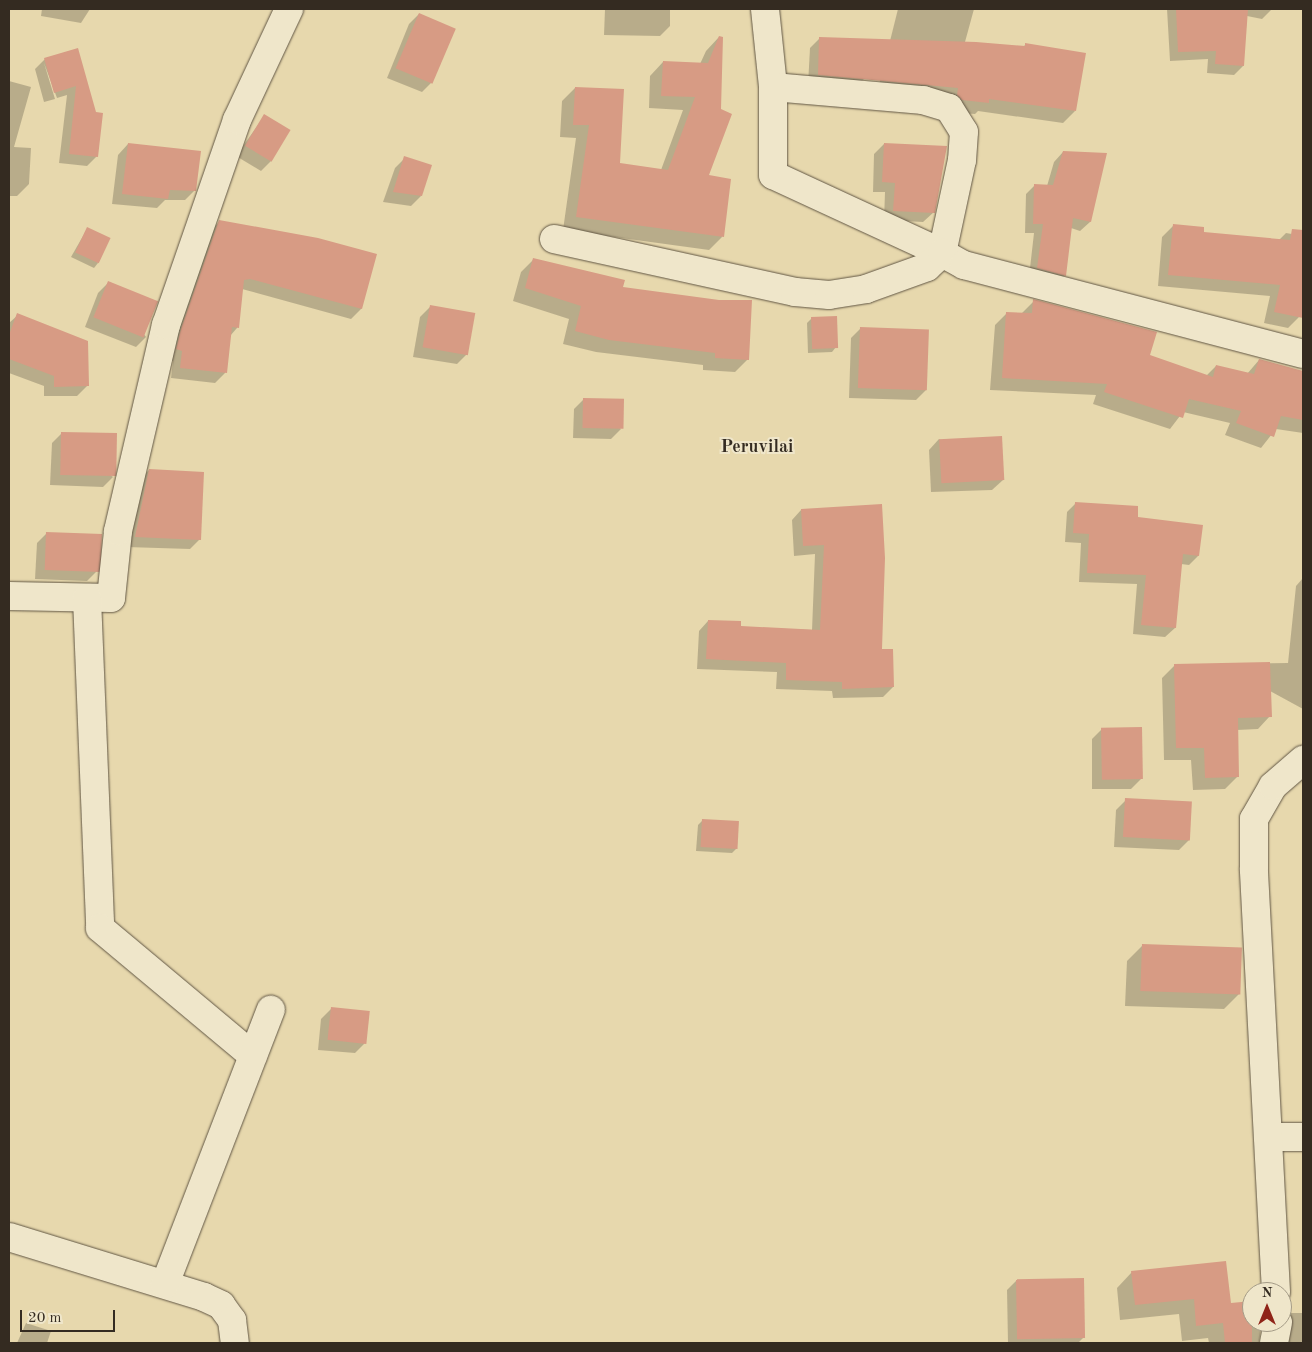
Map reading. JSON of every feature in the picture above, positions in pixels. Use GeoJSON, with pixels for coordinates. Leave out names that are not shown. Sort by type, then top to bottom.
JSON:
{"type":"FeatureCollection","features":[{"type":"Feature","properties":{"kind":"street"},"geometry":{"type":"LineString","coordinates":[[9,596],[111,598],[118,531],[166,325],[237,120],[289,9]]}},
{"type":"Feature","properties":{"kind":"street"},"geometry":{"type":"LineString","coordinates":[[765,9],[773,87],[773,175],[964,265],[1303,354]]}},
{"type":"Feature","properties":{"kind":"street"},"geometry":{"type":"LineString","coordinates":[[554,239],[795,292],[829,295],[866,289],[926,267],[942,254],[962,160],[964,132],[949,108],[923,100],[773,87]]}},
{"type":"Feature","properties":{"kind":"street"},"geometry":{"type":"LineString","coordinates":[[87,598],[100,928],[253,1056]]}},
{"type":"Feature","properties":{"kind":"street"},"geometry":{"type":"LineString","coordinates":[[1275,1282],[1254,869],[1254,819],[1273,786],[1303,760]]}},
{"type":"Feature","properties":{"kind":"street"},"geometry":{"type":"LineString","coordinates":[[165,1284],[271,1010]]}},
{"type":"Feature","properties":{"kind":"street"},"geometry":{"type":"LineString","coordinates":[[1268,1137],[1303,1137]]}},
{"type":"Feature","properties":{"kind":"street"},"geometry":{"type":"LineString","coordinates":[[9,1237],[204,1296],[221,1306],[232,1320],[235,1343]]}},
{"type":"Feature","properties":{"kind":"building"},"geometry":{"type":"Polygon","coordinates":[[[1176,9],[1248,9],[1244,66],[1215,64],[1216,51],[1178,52],[1176,9]]]}},
{"type":"Feature","properties":{"kind":"building"},"geometry":{"type":"Polygon","coordinates":[[[419,13],[456,29],[432,84],[396,68],[419,13]]]}},
{"type":"Feature","properties":{"kind":"building"},"geometry":{"type":"Polygon","coordinates":[[[719,36],[723,37],[721,109],[732,114],[709,175],[731,179],[724,237],[576,217],[589,125],[573,125],[575,87],[624,89],[620,163],[668,170],[695,97],[661,96],[663,61],[708,63],[719,36]]]}},
{"type":"Feature","properties":{"kind":"building"},"geometry":{"type":"Polygon","coordinates":[[[819,37],[976,42],[1025,46],[1025,43],[1086,53],[1076,111],[989,99],[989,103],[962,100],[957,95],[958,88],[818,75],[819,37]]]}},
{"type":"Feature","properties":{"kind":"building"},"geometry":{"type":"Polygon","coordinates":[[[78,48],[96,112],[103,113],[98,157],[69,154],[76,86],[54,93],[44,58],[78,48]]]}},
{"type":"Feature","properties":{"kind":"building"},"geometry":{"type":"Polygon","coordinates":[[[264,114],[291,130],[272,162],[245,146],[264,114]]]}},
{"type":"Feature","properties":{"kind":"building"},"geometry":{"type":"Polygon","coordinates":[[[128,143],[201,151],[196,191],[170,190],[168,199],[122,194],[128,143]]]}},
{"type":"Feature","properties":{"kind":"building"},"geometry":{"type":"Polygon","coordinates":[[[884,143],[947,146],[935,213],[893,211],[895,183],[882,182],[884,143]]]}},
{"type":"Feature","properties":{"kind":"building"},"geometry":{"type":"Polygon","coordinates":[[[1063,151],[1107,153],[1091,222],[1073,218],[1066,276],[1037,268],[1043,224],[1033,224],[1034,184],[1053,185],[1063,151]]]}},
{"type":"Feature","properties":{"kind":"building"},"geometry":{"type":"Polygon","coordinates":[[[404,156],[432,165],[422,196],[393,192],[404,156]]]}},
{"type":"Feature","properties":{"kind":"building"},"geometry":{"type":"Polygon","coordinates":[[[219,220],[318,238],[377,254],[362,309],[250,279],[244,280],[239,328],[232,327],[227,373],[180,368],[182,351],[176,349],[181,329],[219,220]]]}},
{"type":"Feature","properties":{"kind":"building"},"geometry":{"type":"Polygon","coordinates":[[[1173,224],[1204,227],[1204,232],[1290,240],[1292,229],[1303,230],[1303,318],[1274,312],[1280,285],[1168,275],[1173,224]]]}},
{"type":"Feature","properties":{"kind":"building"},"geometry":{"type":"Polygon","coordinates":[[[87,227],[111,238],[99,263],[75,252],[87,227]]]}},
{"type":"Feature","properties":{"kind":"building"},"geometry":{"type":"Polygon","coordinates":[[[533,258],[625,280],[623,287],[719,300],[752,300],[749,360],[715,358],[715,353],[609,340],[575,331],[581,306],[525,288],[533,258]]]}},
{"type":"Feature","properties":{"kind":"building"},"geometry":{"type":"Polygon","coordinates":[[[108,281],[158,301],[143,337],[93,317],[108,281]]]}},
{"type":"Feature","properties":{"kind":"building"},"geometry":{"type":"Polygon","coordinates":[[[1033,299],[1157,332],[1150,355],[1213,377],[1216,365],[1254,374],[1259,359],[1303,371],[1303,420],[1281,416],[1274,437],[1236,423],[1241,411],[1189,399],[1183,418],[1104,392],[1107,384],[1002,378],[1006,312],[1032,313],[1033,299]]]}},
{"type":"Feature","properties":{"kind":"building"},"geometry":{"type":"Polygon","coordinates":[[[430,305],[475,313],[468,355],[423,347],[430,305]]]}},
{"type":"Feature","properties":{"kind":"building"},"geometry":{"type":"Polygon","coordinates":[[[17,313],[88,341],[89,386],[54,387],[54,376],[9,359],[9,335],[17,313]]]}},
{"type":"Feature","properties":{"kind":"building"},"geometry":{"type":"Polygon","coordinates":[[[837,316],[838,348],[812,349],[811,317],[837,316]]]}},
{"type":"Feature","properties":{"kind":"building"},"geometry":{"type":"Polygon","coordinates":[[[860,327],[929,329],[927,390],[858,388],[860,327]]]}},
{"type":"Feature","properties":{"kind":"building"},"geometry":{"type":"Polygon","coordinates":[[[583,398],[624,399],[623,429],[582,428],[583,398]]]}},
{"type":"Feature","properties":{"kind":"building"},"geometry":{"type":"Polygon","coordinates":[[[61,432],[117,433],[116,476],[60,475],[61,432]]]}},
{"type":"Feature","properties":{"kind":"building"},"geometry":{"type":"Polygon","coordinates":[[[1002,436],[1004,480],[941,483],[939,439],[1002,436]]]}},
{"type":"Feature","properties":{"kind":"building"},"geometry":{"type":"Polygon","coordinates":[[[149,469],[204,472],[201,540],[135,537],[149,469]]]}},
{"type":"Feature","properties":{"kind":"building"},"geometry":{"type":"Polygon","coordinates":[[[1075,502],[1138,506],[1138,517],[1203,525],[1199,556],[1183,554],[1176,628],[1141,625],[1146,575],[1087,573],[1089,534],[1073,533],[1075,502]]]}},
{"type":"Feature","properties":{"kind":"building"},"geometry":{"type":"Polygon","coordinates":[[[882,504],[885,558],[882,649],[893,649],[894,687],[842,689],[842,682],[786,680],[786,663],[706,659],[708,620],[741,621],[741,626],[820,630],[824,545],[803,546],[801,509],[882,504]]]}},
{"type":"Feature","properties":{"kind":"building"},"geometry":{"type":"Polygon","coordinates":[[[46,532],[102,534],[101,572],[45,570],[46,532]]]}},
{"type":"Feature","properties":{"kind":"building"},"geometry":{"type":"Polygon","coordinates":[[[1270,662],[1272,717],[1238,718],[1239,777],[1205,778],[1204,748],[1176,748],[1174,664],[1270,662]]]}},
{"type":"Feature","properties":{"kind":"building"},"geometry":{"type":"Polygon","coordinates":[[[1142,727],[1143,779],[1102,780],[1101,728],[1142,727]]]}},
{"type":"Feature","properties":{"kind":"building"},"geometry":{"type":"Polygon","coordinates":[[[1125,798],[1192,802],[1190,840],[1123,837],[1125,798]]]}},
{"type":"Feature","properties":{"kind":"building"},"geometry":{"type":"Polygon","coordinates":[[[702,819],[739,821],[737,849],[701,847],[702,819]]]}},
{"type":"Feature","properties":{"kind":"building"},"geometry":{"type":"Polygon","coordinates":[[[1142,944],[1242,947],[1240,994],[1140,991],[1142,944]]]}},
{"type":"Feature","properties":{"kind":"building"},"geometry":{"type":"Polygon","coordinates":[[[331,1007],[370,1011],[366,1044],[328,1040],[331,1007]]]}},
{"type":"Feature","properties":{"kind":"building"},"geometry":{"type":"Polygon","coordinates":[[[1226,1261],[1231,1303],[1242,1302],[1242,1332],[1252,1332],[1252,1343],[1225,1343],[1223,1323],[1196,1326],[1194,1299],[1135,1305],[1131,1271],[1226,1261]]]}},
{"type":"Feature","properties":{"kind":"building"},"geometry":{"type":"Polygon","coordinates":[[[1084,1278],[1085,1338],[1017,1339],[1016,1279],[1084,1278]]]}},
{"type":"Feature","properties":{"kind":"district","name":"Peruvilai"},"geometry":{"type":"Point","coordinates":[757,447]}}]}
